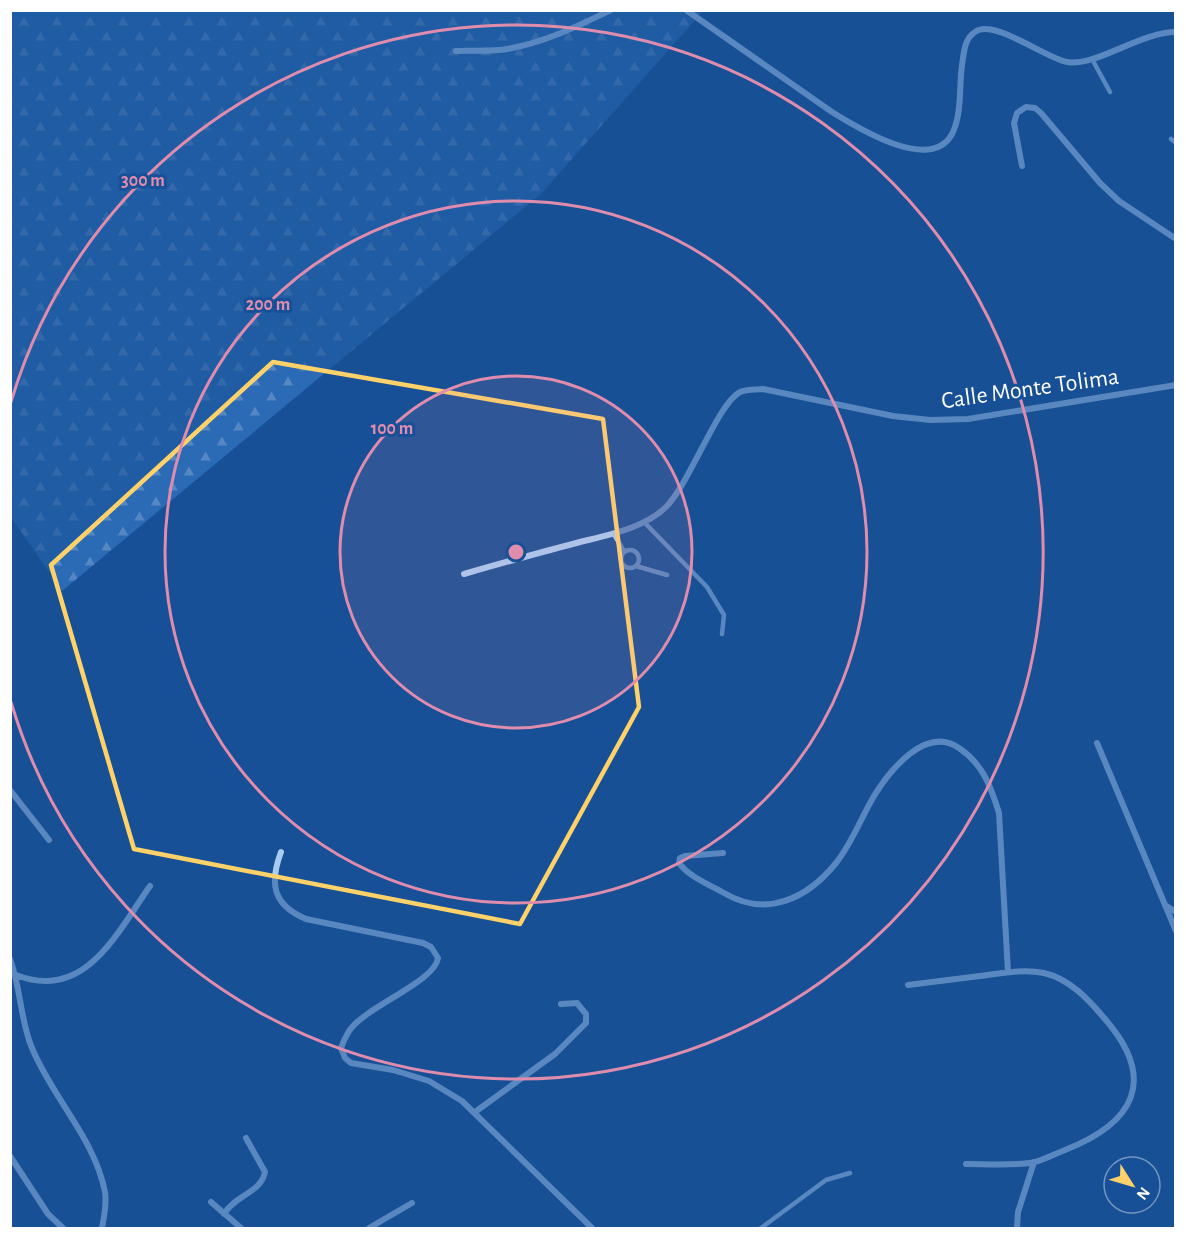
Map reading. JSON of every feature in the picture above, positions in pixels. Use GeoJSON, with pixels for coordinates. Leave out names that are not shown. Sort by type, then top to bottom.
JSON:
{"type":"FeatureCollection","features":[{"type":"Feature","properties":{"kind":"street"},"geometry":{"type":"LineString","coordinates":[[456,51],[505,50],[529,44],[611,10]]}},
{"type":"Feature","properties":{"kind":"street"},"geometry":{"type":"LineString","coordinates":[[686,10],[832,112],[872,134],[912,149],[938,147],[952,134],[958,109],[965,46],[974,32],[983,28],[998,30],[1066,62],[1092,59],[1142,38],[1176,32]]}},
{"type":"Feature","properties":{"kind":"street"},"geometry":{"type":"LineString","coordinates":[[1022,166],[1014,123],[1017,113],[1026,107],[1035,108],[1100,183],[1113,195],[1176,239]]}},
{"type":"Feature","properties":{"kind":"street","name":"Calle Monte Tolima"},"geometry":{"type":"LineString","coordinates":[[464,574],[613,532],[644,522],[660,513],[680,491],[725,407],[740,392],[763,389],[893,416],[968,419],[1176,385]]}},
{"type":"Feature","properties":{"kind":"street"},"geometry":{"type":"LineString","coordinates":[[723,853],[685,856],[680,858],[679,862],[701,880],[732,898],[750,905],[772,905],[798,896],[816,884],[836,863],[874,796],[911,753],[924,744],[948,741],[973,760],[985,774],[999,813],[1008,972]]}},
{"type":"Feature","properties":{"kind":"street"},"geometry":{"type":"LineString","coordinates":[[1097,743],[1176,931]]}},
{"type":"Feature","properties":{"kind":"street"},"geometry":{"type":"LineString","coordinates":[[10,790],[49,840]]}},
{"type":"Feature","properties":{"kind":"street"},"geometry":{"type":"LineString","coordinates":[[281,852],[274,874],[274,883],[281,903],[288,910],[306,919],[412,940],[431,947],[436,953],[438,961],[433,970],[350,1029],[341,1048],[345,1058],[351,1063],[393,1070],[429,1081],[454,1096],[475,1112],[592,1228]]}},
{"type":"Feature","properties":{"kind":"street"},"geometry":{"type":"LineString","coordinates":[[16,975],[37,981],[56,980],[80,972],[91,965],[104,951],[150,886]]}},
{"type":"Feature","properties":{"kind":"street"},"geometry":{"type":"LineString","coordinates":[[1165,904],[1176,912]]}},
{"type":"Feature","properties":{"kind":"street"},"geometry":{"type":"LineString","coordinates":[[10,959],[16,975],[30,1046],[89,1148],[99,1173],[105,1193],[102,1228]]}},
{"type":"Feature","properties":{"kind":"street"},"geometry":{"type":"LineString","coordinates":[[908,985],[1008,972],[1042,973],[1055,976],[1088,1000],[1108,1022],[1133,1065],[1135,1083],[1131,1100],[1122,1114],[1108,1128],[1082,1144],[1034,1162],[966,1164]]}},
{"type":"Feature","properties":{"kind":"street"},"geometry":{"type":"LineString","coordinates":[[475,1112],[555,1054],[586,1023],[586,1014],[577,1003],[561,1004]]}},
{"type":"Feature","properties":{"kind":"street"},"geometry":{"type":"LineString","coordinates":[[224,1214],[230,1204],[263,1180],[265,1172],[246,1138]]}},
{"type":"Feature","properties":{"kind":"street"},"geometry":{"type":"LineString","coordinates":[[10,1156],[48,1214],[63,1228]]}},
{"type":"Feature","properties":{"kind":"street"},"geometry":{"type":"LineString","coordinates":[[1017,1228],[1018,1212],[1034,1162]]}},
{"type":"Feature","properties":{"kind":"street"},"geometry":{"type":"LineString","coordinates":[[211,1202],[241,1228]]}},
{"type":"Feature","properties":{"kind":"street"},"geometry":{"type":"LineString","coordinates":[[369,1228],[411,1203]]}},
{"type":"Feature","properties":{"kind":"lane"},"geometry":{"type":"LineString","coordinates":[[1092,59],[1110,92]]}},
{"type":"Feature","properties":{"kind":"lane"},"geometry":{"type":"LineString","coordinates":[[1171,139],[1176,143]]}},
{"type":"Feature","properties":{"kind":"lane"},"geometry":{"type":"LineString","coordinates":[[644,522],[687,564],[712,593],[724,615],[722,634]]}},
{"type":"Feature","properties":{"kind":"lane"},"geometry":{"type":"LineString","coordinates":[[613,532],[624,551]]}},
{"type":"Feature","properties":{"kind":"lane"},"geometry":{"type":"LineString","coordinates":[[624,551],[621,558],[624,566],[632,568],[636,566],[667,575]]}},
{"type":"Feature","properties":{"kind":"lane"},"geometry":{"type":"LineString","coordinates":[[624,551],[636,552],[639,559],[636,566]]}},
{"type":"Feature","properties":{"kind":"lane"},"geometry":{"type":"LineString","coordinates":[[761,1228],[826,1180],[850,1173]]}},
{"type":"Feature","properties":{"kind":"highlighted area"},"geometry":{"type":"Polygon","coordinates":[[[273,362],[603,419],[639,707],[520,924],[134,849],[51,565],[273,362]]]}},
{"type":"Feature","properties":{"kind":"green space"},"geometry":{"type":"Polygon","coordinates":[[[10,11],[703,11],[541,194],[62,591],[11,517],[10,11]]]}}]}
